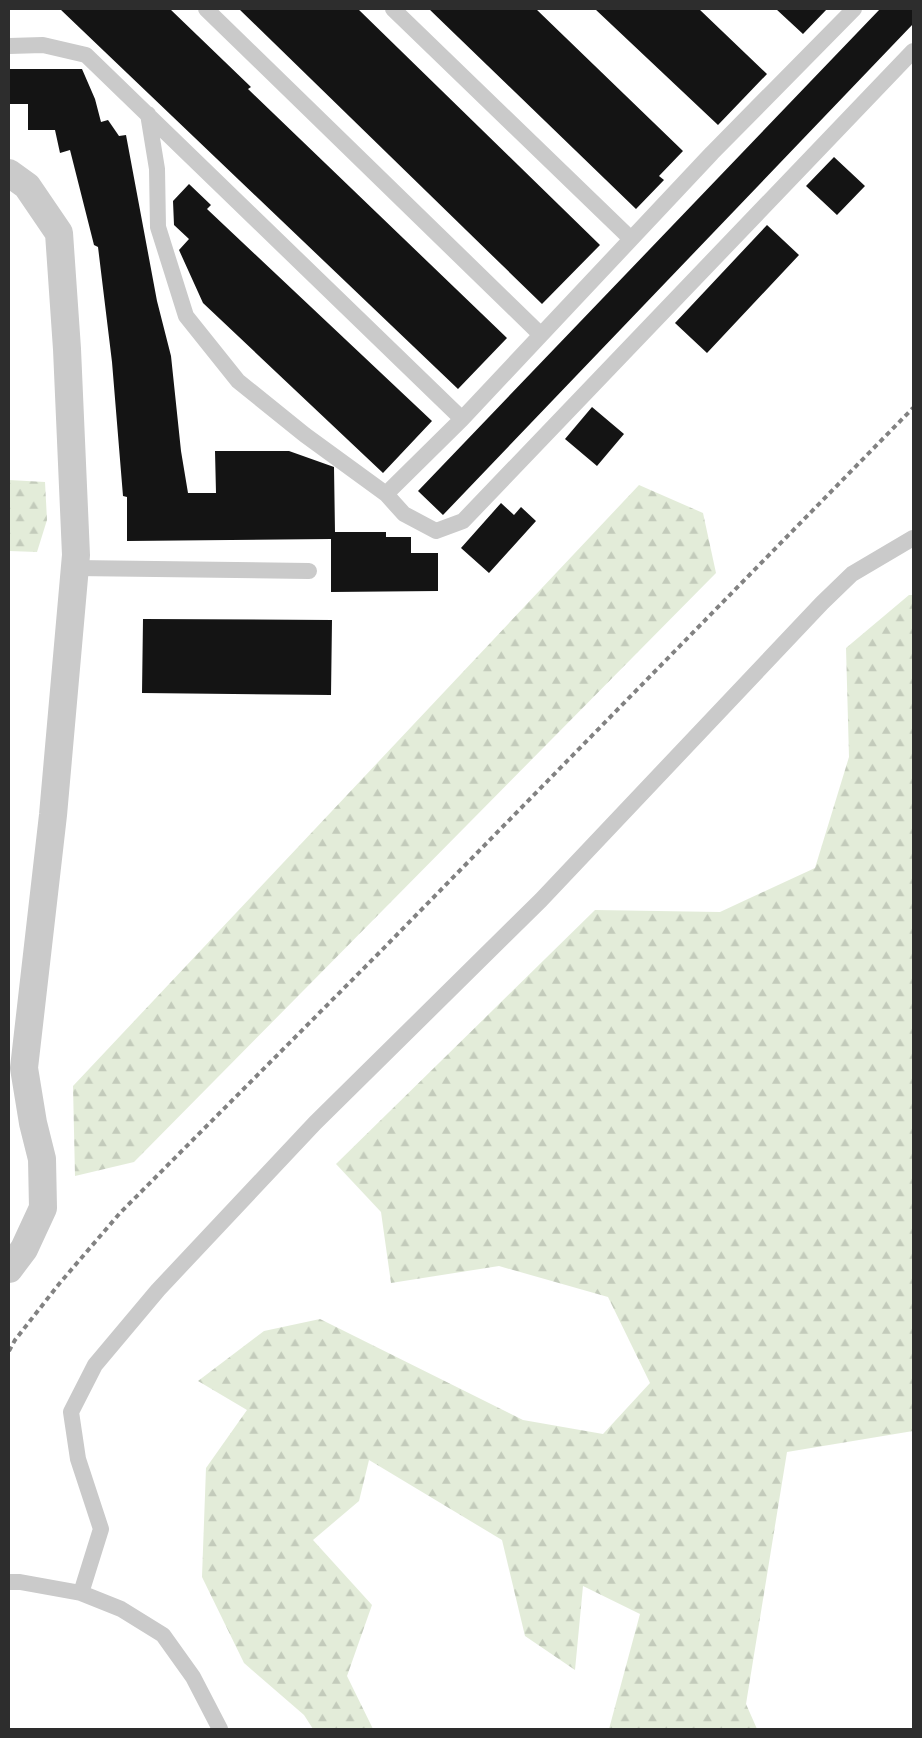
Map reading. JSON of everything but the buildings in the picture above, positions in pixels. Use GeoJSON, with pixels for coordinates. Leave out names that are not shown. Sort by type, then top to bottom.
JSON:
{"type":"FeatureCollection","features":[{"type":"Feature","properties":{"kind":"street"},"geometry":{"type":"LineString","coordinates":[[9,173],[27,186],[59,233],[76,555],[53,815],[24,1068],[33,1123],[42,1159],[43,1208],[24,1249],[9,1268]]}},
{"type":"Feature","properties":{"kind":"lane"},"geometry":{"type":"LineString","coordinates":[[206,9],[541,335]]}},
{"type":"Feature","properties":{"kind":"lane"},"geometry":{"type":"LineString","coordinates":[[393,9],[631,240]]}},
{"type":"Feature","properties":{"kind":"lane"},"geometry":{"type":"LineString","coordinates":[[386,494],[462,419],[712,153],[854,9]]}},
{"type":"Feature","properties":{"kind":"lane"},"geometry":{"type":"LineString","coordinates":[[9,46],[43,45],[86,55],[462,419]]}},
{"type":"Feature","properties":{"kind":"lane"},"geometry":{"type":"LineString","coordinates":[[148,114],[157,169],[158,227],[186,316],[238,381],[305,435],[386,494],[404,514],[436,531],[463,520],[913,50]]}},
{"type":"Feature","properties":{"kind":"lane"},"geometry":{"type":"LineString","coordinates":[[81,1593],[101,1529],[78,1459],[71,1412],[96,1365],[158,1290],[315,1123],[540,900],[822,603],[852,574],[913,538]]}},
{"type":"Feature","properties":{"kind":"lane"},"geometry":{"type":"LineString","coordinates":[[75,568],[309,571]]}},
{"type":"Feature","properties":{"kind":"lane"},"geometry":{"type":"LineString","coordinates":[[9,1582],[20,1582],[81,1593],[121,1609],[163,1635],[192,1677],[220,1729]]}},
{"type":"Feature","properties":{"kind":"green space"},"geometry":{"type":"Polygon","coordinates":[[[9,480],[45,482],[47,520],[37,552],[9,551],[9,480]]]}},
{"type":"Feature","properties":{"kind":"green space"},"geometry":{"type":"Polygon","coordinates":[[[639,485],[703,513],[716,573],[134,1162],[75,1176],[73,1086],[639,485]]]}},
{"type":"Feature","properties":{"kind":"green space"},"geometry":{"type":"Polygon","coordinates":[[[909,595],[913,595],[913,1431],[787,1452],[746,1704],[757,1729],[609,1729],[640,1614],[583,1586],[575,1670],[525,1636],[502,1540],[369,1460],[359,1501],[313,1540],[372,1605],[347,1676],[373,1729],[313,1729],[304,1715],[244,1663],[202,1577],[206,1468],[247,1410],[198,1381],[264,1331],[320,1319],[523,1420],[603,1434],[650,1383],[608,1297],[499,1266],[391,1283],[381,1212],[336,1164],[595,910],[720,912],[815,868],[849,757],[846,648],[909,595]]]}},
{"type":"Feature","properties":{"kind":"railway"},"geometry":{"type":"LineString","coordinates":[[9,1351],[15,1340],[59,1284],[120,1213],[378,954],[913,408]]}}]}
